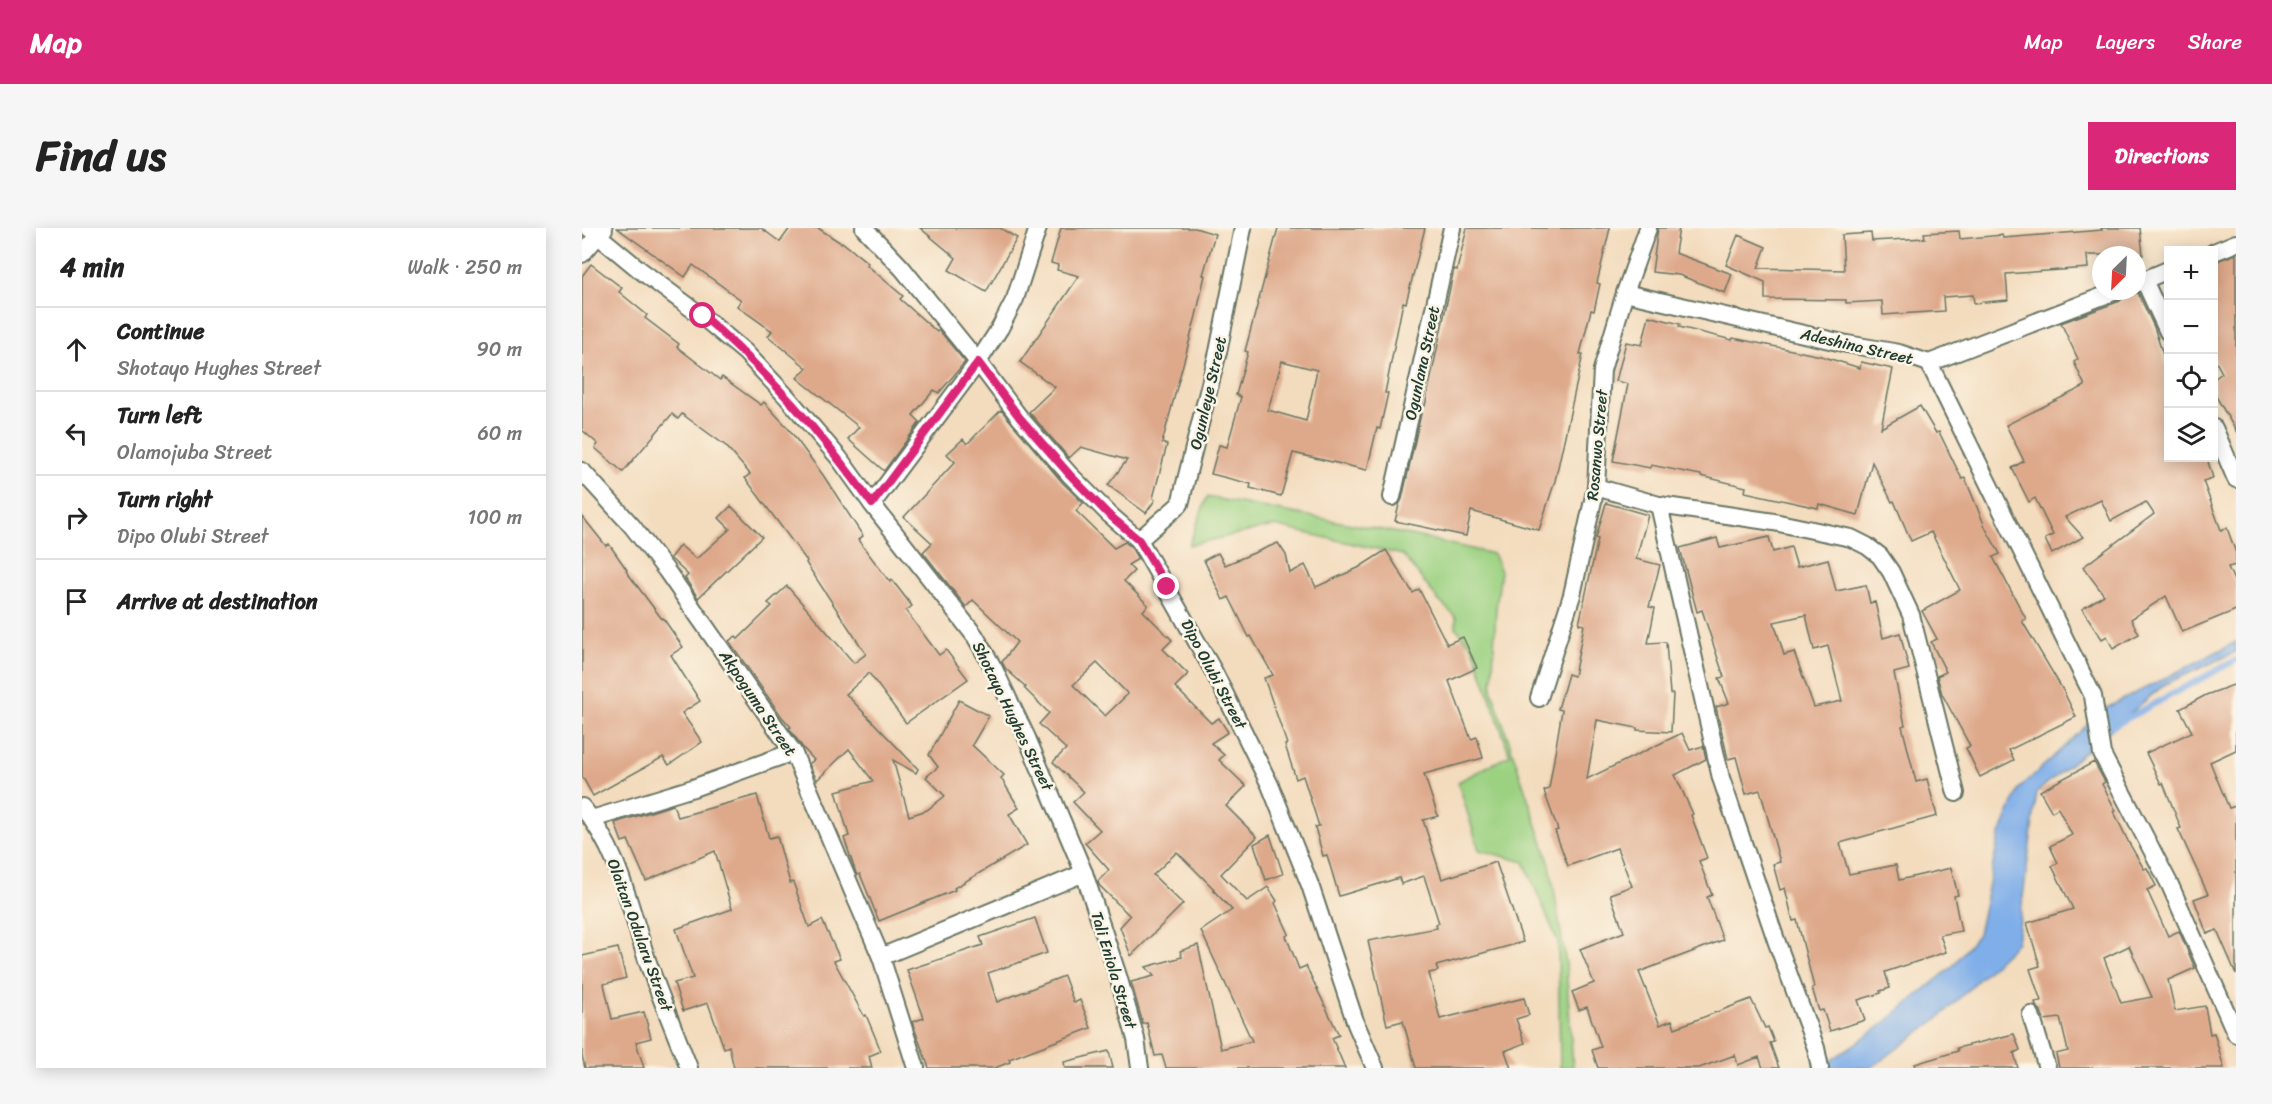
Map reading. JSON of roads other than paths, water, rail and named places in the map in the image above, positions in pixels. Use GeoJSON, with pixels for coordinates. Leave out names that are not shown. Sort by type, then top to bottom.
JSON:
{"type":"FeatureCollection","features":[{"type":"Feature","properties":{"kind":"street","name":"Dipo Olubi Street"},"geometry":{"type":"LineString","coordinates":[[864,228],[902,268],[1020,418],[1070,475],[1108,514],[1139,540],[1214,672],[1270,785],[1310,885],[1356,1024],[1375,1068]]}},
{"type":"Feature","properties":{"kind":"street"},"geometry":{"type":"LineString","coordinates":[[872,504],[978,362],[1000,328],[1015,299],[1038,228]]}},
{"type":"Feature","properties":{"kind":"street","name":"Ogunleye Street"},"geometry":{"type":"LineString","coordinates":[[1139,540],[1180,504],[1218,352],[1243,228]]}},
{"type":"Feature","properties":{"kind":"street","name":"Ogunlana Street"},"geometry":{"type":"LineString","coordinates":[[1392,497],[1452,228]]}},
{"type":"Feature","properties":{"kind":"street","name":"Rosanwo Street"},"geometry":{"type":"LineString","coordinates":[[1539,698],[1572,595],[1596,487],[1602,370],[1648,228]]}},
{"type":"Feature","properties":{"kind":"street"},"geometry":{"type":"LineString","coordinates":[[582,254],[598,230]]}},
{"type":"Feature","properties":{"kind":"street","name":"Shotayo Hughes Street"},"geometry":{"type":"LineString","coordinates":[[598,230],[640,270],[703,316],[745,352],[788,397],[839,458],[975,636],[994,669],[1027,738],[1084,873]]}},
{"type":"Feature","properties":{"kind":"street"},"geometry":{"type":"LineString","coordinates":[[2218,250],[2236,243]]}},
{"type":"Feature","properties":{"kind":"street"},"geometry":{"type":"LineString","coordinates":[[2146,280],[2164,272]]}},
{"type":"Feature","properties":{"kind":"street"},"geometry":{"type":"LineString","coordinates":[[2146,291],[2164,323]]}},
{"type":"Feature","properties":{"kind":"street","name":"Adeshina Street"},"geometry":{"type":"LineString","coordinates":[[1625,294],[1847,344],[1899,353],[1929,363],[2093,300]]}},
{"type":"Feature","properties":{"kind":"street"},"geometry":{"type":"LineString","coordinates":[[1929,363],[2093,696],[2102,754],[2170,885],[2236,1034]]}},
{"type":"Feature","properties":{"kind":"street"},"geometry":{"type":"LineString","coordinates":[[2218,437],[2236,479]]}},
{"type":"Feature","properties":{"kind":"street","name":"Akpoguma Street"},"geometry":{"type":"LineString","coordinates":[[582,471],[632,526],[666,570],[793,752],[880,957],[916,1068]]}},
{"type":"Feature","properties":{"kind":"street"},"geometry":{"type":"LineString","coordinates":[[1596,487],[1659,505],[1774,522],[1851,538],[1880,556],[1891,572],[1911,615],[1956,793]]}},
{"type":"Feature","properties":{"kind":"street"},"geometry":{"type":"LineString","coordinates":[[1659,505],[1721,778],[1776,940],[1816,1048],[1820,1068]]}},
{"type":"Feature","properties":{"kind":"street"},"geometry":{"type":"LineString","coordinates":[[587,813],[693,788],[793,752]]}},
{"type":"Feature","properties":{"kind":"street","name":"Olaitan Odularu Street"},"geometry":{"type":"LineString","coordinates":[[587,813],[618,869],[648,961],[689,1068]]}},
{"type":"Feature","properties":{"kind":"street"},"geometry":{"type":"LineString","coordinates":[[880,957],[1084,873]]}},
{"type":"Feature","properties":{"kind":"street","name":"Tali Eniola Street"},"geometry":{"type":"LineString","coordinates":[[1084,873],[1118,976],[1136,1039],[1140,1068]]}},
{"type":"Feature","properties":{"kind":"street"},"geometry":{"type":"LineString","coordinates":[[2031,1015],[2047,1068]]}},
{"type":"Feature","properties":{"kind":"water"},"geometry":{"type":"Polygon","coordinates":[[[2236,642],[2236,652],[2165,684],[2037,792],[2017,942],[1940,1017],[1871,1068],[1820,1068],[1879,1027],[1953,966],[1978,934],[1999,837],[2019,789],[2104,709],[2236,642]]]}},
{"type":"Feature","properties":{"kind":"waterway"},"geometry":{"type":"LineString","coordinates":[[2113,726],[2236,660]]}}]}
